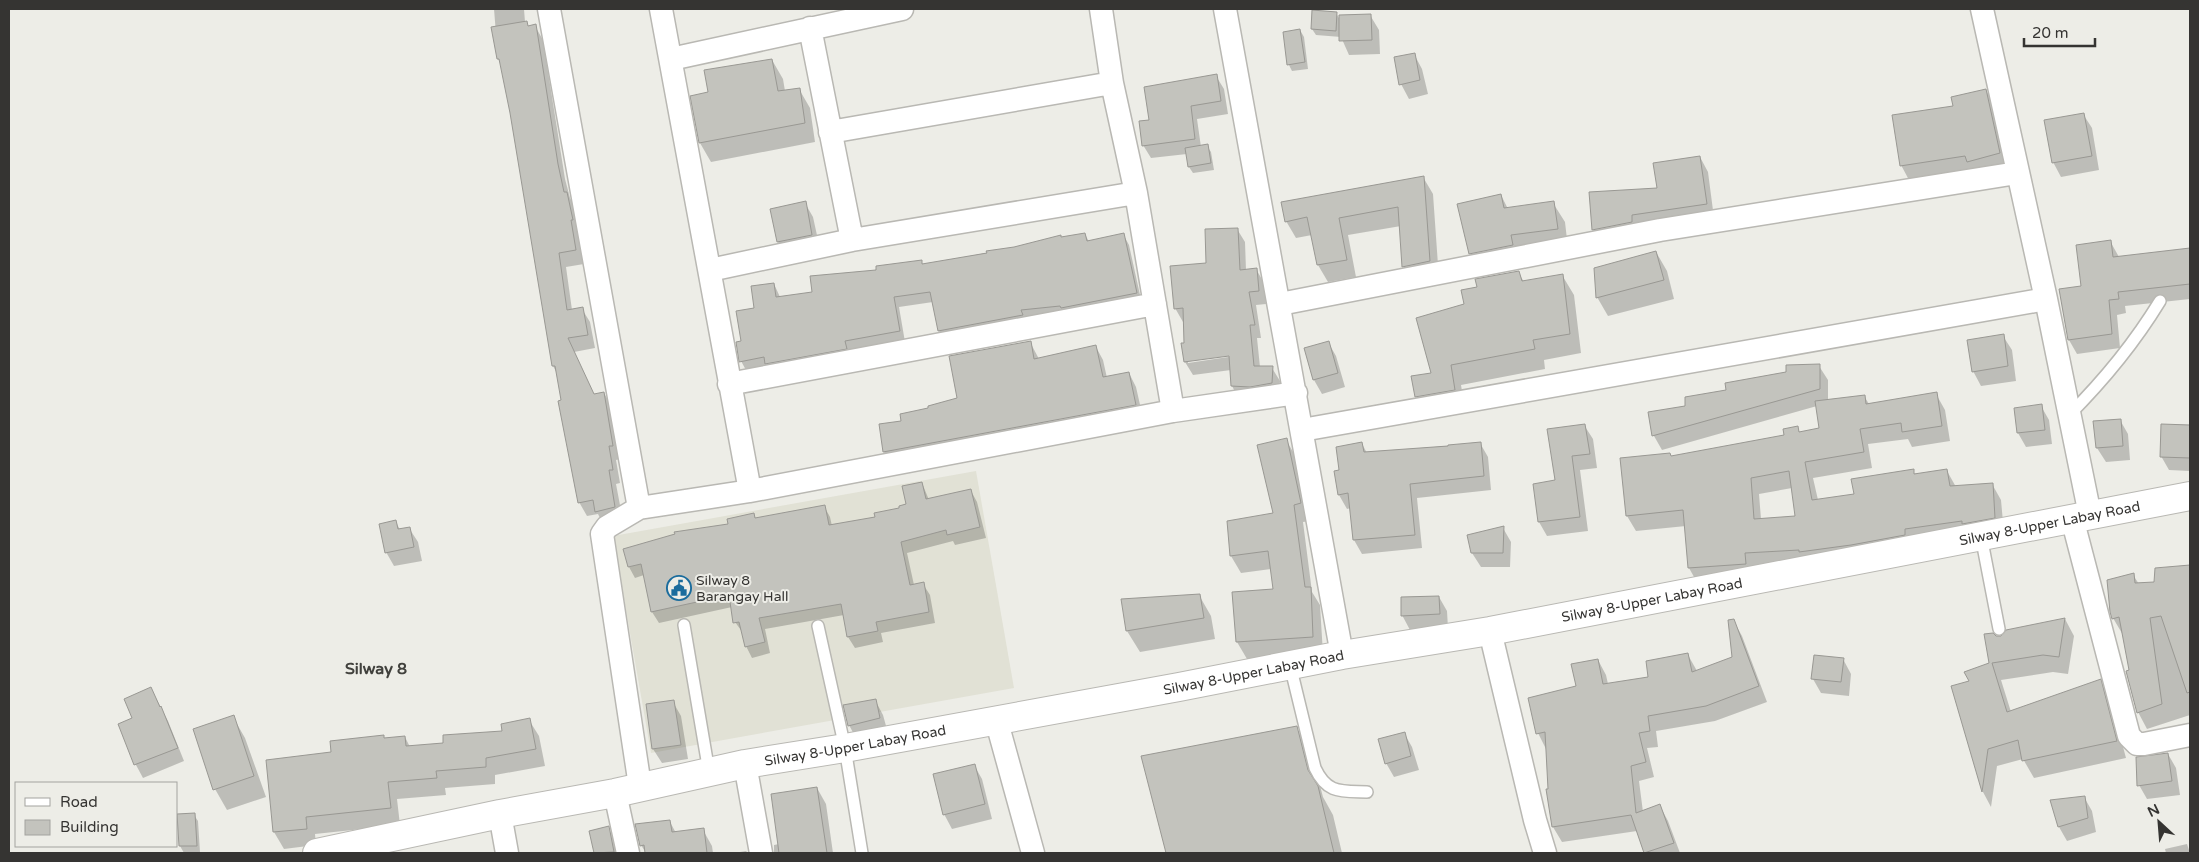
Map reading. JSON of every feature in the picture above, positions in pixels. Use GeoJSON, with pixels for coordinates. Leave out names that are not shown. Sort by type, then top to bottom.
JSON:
{"type":"FeatureCollection","features":[{"type":"Feature","properties":{"kind":"main road","name":"Silway 8-Upper Labay Road"},"geometry":{"type":"LineString","coordinates":[[317,853],[745,764],[1179,688],[1342,655],[1490,631],[2190,496]]}},
{"type":"Feature","properties":{"kind":"street"},"geometry":{"type":"LineString","coordinates":[[549,9],[640,508]]}},
{"type":"Feature","properties":{"kind":"street"},"geometry":{"type":"LineString","coordinates":[[661,9],[750,491]]}},
{"type":"Feature","properties":{"kind":"street"},"geometry":{"type":"LineString","coordinates":[[671,59],[902,9]]}},
{"type":"Feature","properties":{"kind":"street"},"geometry":{"type":"LineString","coordinates":[[1101,9],[1112,83],[1136,193],[1173,411]]}},
{"type":"Feature","properties":{"kind":"street"},"geometry":{"type":"LineString","coordinates":[[1225,9],[1280,304],[1342,655]]}},
{"type":"Feature","properties":{"kind":"street"},"geometry":{"type":"LineString","coordinates":[[1982,9],[2046,299],[2069,415],[2081,517],[2129,736],[2137,744],[2144,744],[2190,735]]}},
{"type":"Feature","properties":{"kind":"street"},"geometry":{"type":"LineString","coordinates":[[810,28],[852,240]]}},
{"type":"Feature","properties":{"kind":"street"},"geometry":{"type":"LineString","coordinates":[[830,132],[1112,83]]}},
{"type":"Feature","properties":{"kind":"street"},"geometry":{"type":"LineString","coordinates":[[1280,304],[1660,230],[2017,173]]}},
{"type":"Feature","properties":{"kind":"street"},"geometry":{"type":"LineString","coordinates":[[710,270],[852,240],[1136,193]]}},
{"type":"Feature","properties":{"kind":"street"},"geometry":{"type":"LineString","coordinates":[[1302,430],[2046,299]]}},
{"type":"Feature","properties":{"kind":"street"},"geometry":{"type":"LineString","coordinates":[[729,384],[1155,304]]}},
{"type":"Feature","properties":{"kind":"street"},"geometry":{"type":"LineString","coordinates":[[628,853],[628,789],[602,534],[606,527],[640,508],[750,491],[1173,411],[1296,393]]}},
{"type":"Feature","properties":{"kind":"street"},"geometry":{"type":"LineString","coordinates":[[1490,631],[1535,820],[1545,853]]}},
{"type":"Feature","properties":{"kind":"street"},"geometry":{"type":"LineString","coordinates":[[996,720],[1033,853]]}},
{"type":"Feature","properties":{"kind":"street"},"geometry":{"type":"LineString","coordinates":[[745,764],[761,853]]}},
{"type":"Feature","properties":{"kind":"street"},"geometry":{"type":"LineString","coordinates":[[500,814],[507,853]]}},
{"type":"Feature","properties":{"kind":"lane"},"geometry":{"type":"LineString","coordinates":[[2069,415],[2092,391],[2137,336],[2160,301]]}},
{"type":"Feature","properties":{"kind":"lane"},"geometry":{"type":"LineString","coordinates":[[1980,536],[1999,629]]}},
{"type":"Feature","properties":{"kind":"lane"},"geometry":{"type":"LineString","coordinates":[[684,625],[709,772]]}},
{"type":"Feature","properties":{"kind":"lane"},"geometry":{"type":"LineString","coordinates":[[818,626],[845,748],[862,853]]}},
{"type":"Feature","properties":{"kind":"lane"},"geometry":{"type":"LineString","coordinates":[[1290,665],[1315,768],[1321,780],[1328,787],[1342,791],[1367,792]]}},
{"type":"Feature","properties":{"kind":"shaded area"},"geometry":{"type":"Polygon","coordinates":[[[976,471],[1014,688],[651,753],[613,536],[976,471]]]}},
{"type":"Feature","properties":{"kind":"building"},"geometry":{"type":"Polygon","coordinates":[[[1312,10],[1337,12],[1336,31],[1311,29],[1312,10]]]}},
{"type":"Feature","properties":{"kind":"building"},"geometry":{"type":"Polygon","coordinates":[[[1371,14],[1372,40],[1339,41],[1339,15],[1371,14]]]}},
{"type":"Feature","properties":{"kind":"building"},"geometry":{"type":"Polygon","coordinates":[[[527,21],[528,26],[536,24],[558,164],[573,220],[571,220],[576,250],[559,253],[567,310],[583,307],[588,335],[568,338],[594,394],[604,392],[613,446],[609,446],[613,470],[609,470],[615,507],[595,512],[593,500],[578,503],[558,401],[561,400],[555,366],[552,366],[510,113],[491,27],[527,21]]]}},
{"type":"Feature","properties":{"kind":"building"},"geometry":{"type":"Polygon","coordinates":[[[1300,29],[1305,62],[1287,65],[1283,32],[1300,29]]]}},
{"type":"Feature","properties":{"kind":"building"},"geometry":{"type":"Polygon","coordinates":[[[1415,53],[1420,80],[1399,85],[1394,57],[1415,53]]]}},
{"type":"Feature","properties":{"kind":"building"},"geometry":{"type":"Polygon","coordinates":[[[772,59],[778,91],[800,88],[805,123],[699,143],[690,96],[708,92],[704,70],[772,59]]]}},
{"type":"Feature","properties":{"kind":"building"},"geometry":{"type":"Polygon","coordinates":[[[1217,74],[1221,101],[1191,106],[1195,139],[1142,146],[1139,121],[1149,120],[1144,87],[1217,74]]]}},
{"type":"Feature","properties":{"kind":"building"},"geometry":{"type":"Polygon","coordinates":[[[1986,89],[2000,153],[1967,162],[1965,156],[1900,166],[1892,115],[1953,106],[1951,97],[1986,89]]]}},
{"type":"Feature","properties":{"kind":"building"},"geometry":{"type":"Polygon","coordinates":[[[2084,113],[2092,156],[2052,163],[2044,120],[2084,113]]]}},
{"type":"Feature","properties":{"kind":"building"},"geometry":{"type":"Polygon","coordinates":[[[1208,144],[1211,163],[1188,167],[1185,148],[1208,144]]]}},
{"type":"Feature","properties":{"kind":"building"},"geometry":{"type":"Polygon","coordinates":[[[1700,156],[1707,204],[1632,215],[1632,222],[1592,230],[1589,192],[1657,188],[1653,163],[1700,156]]]}},
{"type":"Feature","properties":{"kind":"building"},"geometry":{"type":"Polygon","coordinates":[[[1424,176],[1430,261],[1402,267],[1398,207],[1339,218],[1347,260],[1317,265],[1307,217],[1285,222],[1281,202],[1424,176]]]}},
{"type":"Feature","properties":{"kind":"building"},"geometry":{"type":"Polygon","coordinates":[[[1501,194],[1504,208],[1554,201],[1558,229],[1511,235],[1513,245],[1469,254],[1457,204],[1501,194]]]}},
{"type":"Feature","properties":{"kind":"building"},"geometry":{"type":"Polygon","coordinates":[[[806,201],[812,235],[777,242],[770,209],[806,201]]]}},
{"type":"Feature","properties":{"kind":"building"},"geometry":{"type":"Polygon","coordinates":[[[1238,228],[1240,270],[1257,268],[1259,291],[1249,292],[1255,325],[1250,325],[1254,366],[1273,366],[1272,383],[1250,387],[1231,386],[1229,356],[1184,362],[1181,343],[1184,343],[1183,308],[1174,309],[1170,266],[1206,263],[1205,229],[1238,228]]]}},
{"type":"Feature","properties":{"kind":"building"},"geometry":{"type":"Polygon","coordinates":[[[1085,233],[1087,241],[1124,233],[1137,293],[1061,308],[1060,306],[1021,310],[1023,315],[938,331],[930,292],[894,297],[900,331],[845,341],[847,349],[765,364],[764,357],[739,362],[736,342],[741,341],[736,311],[754,308],[751,286],[774,283],[776,297],[812,292],[810,276],[876,270],[876,266],[922,260],[922,264],[987,253],[986,251],[1014,247],[1061,235],[1061,237],[1085,233]]]}},
{"type":"Feature","properties":{"kind":"building"},"geometry":{"type":"Polygon","coordinates":[[[2111,240],[2113,257],[2190,248],[2190,284],[2118,292],[2119,299],[2109,300],[2112,334],[2068,340],[2059,289],[2081,286],[2076,245],[2111,240]]]}},
{"type":"Feature","properties":{"kind":"building"},"geometry":{"type":"Polygon","coordinates":[[[1656,251],[1664,280],[1596,298],[1594,268],[1656,251]]]}},
{"type":"Feature","properties":{"kind":"building"},"geometry":{"type":"Polygon","coordinates":[[[1519,271],[1522,281],[1563,274],[1570,334],[1533,340],[1535,349],[1451,365],[1455,390],[1415,397],[1411,376],[1431,373],[1416,318],[1464,304],[1461,290],[1477,287],[1475,279],[1519,271]]]}},
{"type":"Feature","properties":{"kind":"building"},"geometry":{"type":"Polygon","coordinates":[[[2004,334],[2008,366],[1972,372],[1967,340],[2004,334]]]}},
{"type":"Feature","properties":{"kind":"building"},"geometry":{"type":"Polygon","coordinates":[[[1031,341],[1034,359],[1096,345],[1103,377],[1129,372],[1136,405],[883,452],[879,424],[901,421],[900,414],[928,408],[928,406],[957,398],[949,356],[1031,341]]]}},
{"type":"Feature","properties":{"kind":"building"},"geometry":{"type":"Polygon","coordinates":[[[1329,341],[1338,373],[1313,380],[1304,348],[1329,341]]]}},
{"type":"Feature","properties":{"kind":"building"},"geometry":{"type":"Polygon","coordinates":[[[1820,364],[1820,389],[1652,436],[1648,412],[1685,406],[1685,397],[1726,390],[1725,383],[1786,372],[1786,365],[1820,364]]]}},
{"type":"Feature","properties":{"kind":"building"},"geometry":{"type":"Polygon","coordinates":[[[1937,392],[1942,426],[1902,432],[1901,423],[1860,429],[1864,452],[1805,462],[1812,500],[1854,494],[1851,479],[1914,469],[1914,474],[1947,469],[1950,486],[1993,483],[1995,518],[1962,524],[1962,521],[1905,529],[1905,535],[1851,545],[1799,552],[1799,550],[1745,553],[1746,564],[1688,568],[1683,510],[1626,516],[1620,458],[1670,453],[1671,456],[1784,435],[1783,429],[1798,426],[1799,432],[1819,428],[1815,401],[1865,395],[1866,404],[1937,392]],[[1789,471],[1751,478],[1754,519],[1795,516],[1789,471]]]}},
{"type":"Feature","properties":{"kind":"building"},"geometry":{"type":"Polygon","coordinates":[[[2042,404],[2045,430],[2017,433],[2014,408],[2042,404]]]}},
{"type":"Feature","properties":{"kind":"building"},"geometry":{"type":"Polygon","coordinates":[[[2121,419],[2123,446],[2096,448],[2093,421],[2121,419]]]}},
{"type":"Feature","properties":{"kind":"building"},"geometry":{"type":"Polygon","coordinates":[[[1585,424],[1590,454],[1572,456],[1580,517],[1538,522],[1533,484],[1555,480],[1547,429],[1585,424]]]}},
{"type":"Feature","properties":{"kind":"building"},"geometry":{"type":"Polygon","coordinates":[[[2161,424],[2190,425],[2190,458],[2160,457],[2161,424]]]}},
{"type":"Feature","properties":{"kind":"building"},"geometry":{"type":"Polygon","coordinates":[[[1287,438],[1301,503],[1294,505],[1305,587],[1311,587],[1313,637],[1236,642],[1232,592],[1273,589],[1268,551],[1230,556],[1227,521],[1273,513],[1257,445],[1287,438]]]}},
{"type":"Feature","properties":{"kind":"building"},"geometry":{"type":"Polygon","coordinates":[[[1362,442],[1364,452],[1481,442],[1484,476],[1410,484],[1415,535],[1353,540],[1348,493],[1338,495],[1334,471],[1339,470],[1336,447],[1362,442]]]}},
{"type":"Feature","properties":{"kind":"building"},"geometry":{"type":"Polygon","coordinates":[[[922,482],[926,499],[971,489],[980,527],[947,535],[946,530],[901,542],[910,585],[924,582],[929,612],[876,622],[878,631],[847,637],[841,604],[759,618],[765,642],[745,647],[739,622],[733,623],[729,595],[651,612],[641,564],[628,567],[623,549],[675,534],[674,532],[728,524],[727,519],[754,513],[755,518],[825,505],[829,525],[875,517],[874,513],[899,508],[899,506],[906,504],[902,486],[922,482]]]}},
{"type":"Feature","properties":{"kind":"building"},"geometry":{"type":"Polygon","coordinates":[[[396,520],[398,529],[410,527],[414,547],[385,553],[379,524],[396,520]]]}},
{"type":"Feature","properties":{"kind":"building"},"geometry":{"type":"Polygon","coordinates":[[[1504,526],[1503,553],[1471,553],[1467,535],[1504,526]]]}},
{"type":"Feature","properties":{"kind":"building"},"geometry":{"type":"Polygon","coordinates":[[[2190,565],[2190,692],[2187,693],[2161,616],[2150,618],[2162,704],[2137,713],[2126,671],[2129,670],[2119,617],[2112,619],[2110,612],[2107,580],[2134,573],[2135,583],[2154,582],[2155,568],[2190,565]]]}},
{"type":"Feature","properties":{"kind":"building"},"geometry":{"type":"Polygon","coordinates":[[[1200,594],[1204,618],[1126,631],[1121,599],[1200,594]]]}},
{"type":"Feature","properties":{"kind":"building"},"geometry":{"type":"Polygon","coordinates":[[[1439,596],[1440,614],[1401,616],[1401,597],[1439,596]]]}},
{"type":"Feature","properties":{"kind":"building"},"geometry":{"type":"Polygon","coordinates":[[[2065,618],[2059,657],[2043,655],[1992,663],[2007,712],[2101,679],[2117,741],[2022,761],[2018,740],[1988,749],[1982,792],[1951,686],[1969,681],[1964,672],[1989,663],[1984,634],[1993,633],[1996,636],[2001,636],[2006,630],[2065,618]]]}},
{"type":"Feature","properties":{"kind":"building"},"geometry":{"type":"Polygon","coordinates":[[[1734,619],[1759,686],[1706,706],[1648,716],[1650,731],[1639,733],[1646,762],[1631,766],[1636,813],[1660,804],[1674,843],[1644,853],[1631,815],[1552,827],[1546,789],[1548,789],[1545,732],[1536,734],[1528,698],[1576,686],[1571,664],[1598,659],[1603,684],[1648,677],[1646,661],[1688,653],[1692,672],[1732,657],[1728,620],[1734,619]]]}},
{"type":"Feature","properties":{"kind":"building"},"geometry":{"type":"Polygon","coordinates":[[[1814,655],[1844,658],[1841,682],[1811,679],[1814,655]]]}},
{"type":"Feature","properties":{"kind":"building"},"geometry":{"type":"Polygon","coordinates":[[[151,687],[178,748],[134,765],[118,724],[132,718],[124,699],[151,687]]]}},
{"type":"Feature","properties":{"kind":"building"},"geometry":{"type":"Polygon","coordinates":[[[876,699],[880,718],[848,726],[843,705],[876,699]]]}},
{"type":"Feature","properties":{"kind":"building"},"geometry":{"type":"Polygon","coordinates":[[[674,700],[681,745],[652,749],[646,704],[674,700]]]}},
{"type":"Feature","properties":{"kind":"building"},"geometry":{"type":"Polygon","coordinates":[[[234,715],[254,776],[213,790],[193,729],[234,715]]]}},
{"type":"Feature","properties":{"kind":"building"},"geometry":{"type":"Polygon","coordinates":[[[530,718],[536,749],[486,758],[486,767],[436,771],[437,778],[388,782],[391,808],[306,817],[307,829],[273,832],[266,760],[331,752],[330,741],[384,735],[384,738],[405,736],[406,746],[443,743],[443,735],[502,731],[501,724],[530,718]]]}},
{"type":"Feature","properties":{"kind":"building"},"geometry":{"type":"Polygon","coordinates":[[[1297,726],[1308,770],[1318,786],[1334,853],[1166,853],[1141,756],[1297,726]]]}},
{"type":"Feature","properties":{"kind":"building"},"geometry":{"type":"Polygon","coordinates":[[[1405,732],[1411,756],[1385,764],[1378,739],[1405,732]]]}},
{"type":"Feature","properties":{"kind":"building"},"geometry":{"type":"Polygon","coordinates":[[[2168,753],[2172,781],[2137,786],[2136,757],[2168,753]]]}},
{"type":"Feature","properties":{"kind":"building"},"geometry":{"type":"Polygon","coordinates":[[[975,764],[985,804],[943,815],[933,774],[975,764]]]}},
{"type":"Feature","properties":{"kind":"building"},"geometry":{"type":"Polygon","coordinates":[[[817,787],[827,853],[779,853],[771,794],[817,787]]]}},
{"type":"Feature","properties":{"kind":"building"},"geometry":{"type":"Polygon","coordinates":[[[2085,796],[2088,818],[2058,827],[2050,800],[2085,796]]]}},
{"type":"Feature","properties":{"kind":"building"},"geometry":{"type":"Polygon","coordinates":[[[195,813],[197,846],[179,846],[178,814],[195,813]]]}},
{"type":"Feature","properties":{"kind":"building"},"geometry":{"type":"Polygon","coordinates":[[[670,820],[672,832],[704,828],[707,853],[645,853],[644,845],[640,846],[635,824],[670,820]]]}},
{"type":"Feature","properties":{"kind":"building"},"geometry":{"type":"Polygon","coordinates":[[[609,826],[614,852],[594,853],[589,831],[609,826]]]}},
{"type":"Feature","properties":{"kind":"place","name":"Silway 8 Barangay Hall"},"geometry":{"type":"Point","coordinates":[679,588]}},
{"type":"Feature","properties":{"kind":"district","name":"Silway 8"},"geometry":{"type":"Point","coordinates":[376,668]}}]}
